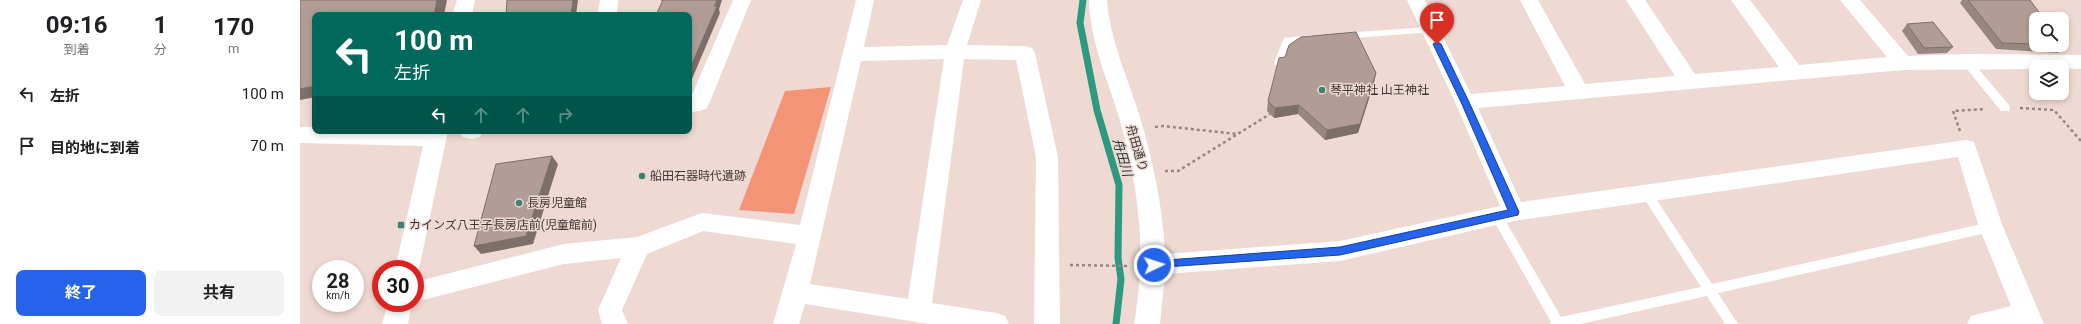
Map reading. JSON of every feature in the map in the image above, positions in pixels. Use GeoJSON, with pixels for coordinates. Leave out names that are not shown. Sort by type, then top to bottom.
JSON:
{"type":"FeatureCollection","features":[{"type":"Feature","properties":{"kind":"street"},"geometry":{"type":"LineString","coordinates":[[463,12],[466,0]]}},
{"type":"Feature","properties":{"kind":"street"},"geometry":{"type":"LineString","coordinates":[[607,12],[609,0]]}},
{"type":"Feature","properties":{"kind":"street"},"geometry":{"type":"LineString","coordinates":[[692,105],[699,104],[742,0]]}},
{"type":"Feature","properties":{"kind":"street"},"geometry":{"type":"LineString","coordinates":[[786,324],[796,292],[810,236],[865,0]]}},
{"type":"Feature","properties":{"kind":"street"},"geometry":{"type":"LineString","coordinates":[[918,311],[955,52],[972,0]]}},
{"type":"Feature","properties":{"kind":"street","name":"舟田通り"},"geometry":{"type":"LineString","coordinates":[[1098,0],[1098,18],[1104,43],[1120,89],[1144,171],[1152,213],[1154,265],[1147,324]]}},
{"type":"Feature","properties":{"kind":"street"},"geometry":{"type":"LineString","coordinates":[[1416,0],[1465,102],[1506,214]]}},
{"type":"Feature","properties":{"kind":"street"},"geometry":{"type":"LineString","coordinates":[[1529,0],[1579,92]]}},
{"type":"Feature","properties":{"kind":"street"},"geometry":{"type":"LineString","coordinates":[[1635,0],[1690,82]]}},
{"type":"Feature","properties":{"kind":"street"},"geometry":{"type":"LineString","coordinates":[[1740,0],[1794,73]]}},
{"type":"Feature","properties":{"kind":"street"},"geometry":{"type":"LineString","coordinates":[[1849,0],[1903,63]]}},
{"type":"Feature","properties":{"kind":"street"},"geometry":{"type":"LineString","coordinates":[[852,54],[955,52],[1025,53],[1047,156],[1047,324]]}},
{"type":"Feature","properties":{"kind":"street"},"geometry":{"type":"LineString","coordinates":[[1465,102],[1903,63],[1966,61],[2081,62]]}},
{"type":"Feature","properties":{"kind":"street"},"geometry":{"type":"LineString","coordinates":[[300,135],[437,135],[409,260]]}},
{"type":"Feature","properties":{"kind":"street"},"geometry":{"type":"LineString","coordinates":[[1154,265],[1340,251],[1506,214],[1966,148],[1991,227],[2028,318],[1980,324]]}},
{"type":"Feature","properties":{"kind":"street"},"geometry":{"type":"LineString","coordinates":[[424,290],[564,254],[638,248],[702,222],[810,236]]}},
{"type":"Feature","properties":{"kind":"street"},"geometry":{"type":"LineString","coordinates":[[615,324],[610,310],[638,248]]}},
{"type":"Feature","properties":{"kind":"street"},"geometry":{"type":"LineString","coordinates":[[796,292],[996,324]]}},
{"type":"Feature","properties":{"kind":"street"},"geometry":{"type":"LineString","coordinates":[[395,324],[398,312]]}},
{"type":"Feature","properties":{"kind":"lane"},"geometry":{"type":"LineString","coordinates":[[1335,36],[1430,30]]}},
{"type":"Feature","properties":{"kind":"lane"},"geometry":{"type":"LineString","coordinates":[[1279,62],[1288,40],[1319,38]]}},
{"type":"Feature","properties":{"kind":"lane"},"geometry":{"type":"LineString","coordinates":[[1966,61],[2005,108]]}},
{"type":"Feature","properties":{"kind":"lane"},"geometry":{"type":"LineString","coordinates":[[1647,194],[1732,324]]}},
{"type":"Feature","properties":{"kind":"lane"},"geometry":{"type":"LineString","coordinates":[[1506,214],[1557,324],[1991,227]]}},
{"type":"Feature","properties":{"kind":"path"},"geometry":{"type":"LineString","coordinates":[[1966,148],[1953,111],[2005,108],[2054,110],[2081,141]]}},
{"type":"Feature","properties":{"kind":"path"},"geometry":{"type":"LineString","coordinates":[[1144,171],[1178,171],[1270,114]]}},
{"type":"Feature","properties":{"kind":"path"},"geometry":{"type":"LineString","coordinates":[[1132,132],[1163,126],[1238,134]]}},
{"type":"Feature","properties":{"kind":"path"},"geometry":{"type":"LineString","coordinates":[[1047,264],[1110,267],[1126,266]]}},
{"type":"Feature","properties":{"kind":"shaded area"},"geometry":{"type":"Polygon","coordinates":[[[831,87],[794,214],[739,210],[785,91],[831,87]]]}},
{"type":"Feature","properties":{"kind":"building"},"geometry":{"type":"Polygon","coordinates":[[[300,0],[437,0],[435,12],[312,12],[312,87],[300,89],[300,0]]]}},
{"type":"Feature","properties":{"kind":"building"},"geometry":{"type":"Polygon","coordinates":[[[507,0],[573,0],[571,12],[506,12],[507,0]]]}},
{"type":"Feature","properties":{"kind":"building"},"geometry":{"type":"Polygon","coordinates":[[[663,0],[717,0],[714,6],[717,6],[692,64],[692,12],[657,12],[663,0]]]}},
{"type":"Feature","properties":{"kind":"building"},"geometry":{"type":"Polygon","coordinates":[[[1968,0],[2030,0],[2039,12],[2029,12],[2029,44],[2002,43],[1968,0]]]}},
{"type":"Feature","properties":{"kind":"building"},"geometry":{"type":"Polygon","coordinates":[[[1933,22],[1953,47],[1924,48],[1907,24],[1933,22]]]}},
{"type":"Feature","properties":{"kind":"building","name":"琴平神社 山王神社"},"geometry":{"type":"Polygon","coordinates":[[[1356,32],[1376,73],[1360,124],[1327,130],[1299,105],[1275,108],[1268,101],[1279,58],[1285,57],[1289,45],[1301,37],[1356,32]]]}},
{"type":"Feature","properties":{"kind":"building"},"geometry":{"type":"Polygon","coordinates":[[[552,156],[526,236],[474,246],[496,164],[552,156]]]}},
{"type":"Feature","properties":{"kind":"waterway","name":"舟田川"},"geometry":{"type":"LineString","coordinates":[[1083,0],[1080,23],[1097,110],[1119,185],[1118,258],[1121,279],[1116,324]]}},
{"type":"Feature","properties":{"kind":"place","name":"琴平神社 山王神社"},"geometry":{"type":"Point","coordinates":[1322,90]}},
{"type":"Feature","properties":{"kind":"place","name":"船田石器時代遺跡"},"geometry":{"type":"Point","coordinates":[642,176]}},
{"type":"Feature","properties":{"kind":"place","name":"長房児童館"},"geometry":{"type":"Point","coordinates":[519,203]}},
{"type":"Feature","properties":{"kind":"place","name":"カインズ八王子長房店前(児童館前)"},"geometry":{"type":"Point","coordinates":[401,225]}},
{"type":"Feature","properties":{"kind":"route"},"geometry":{"type":"LineString","coordinates":[[1154,265],[1340,251],[1514,212],[1465,102],[1437,44]]}}]}
